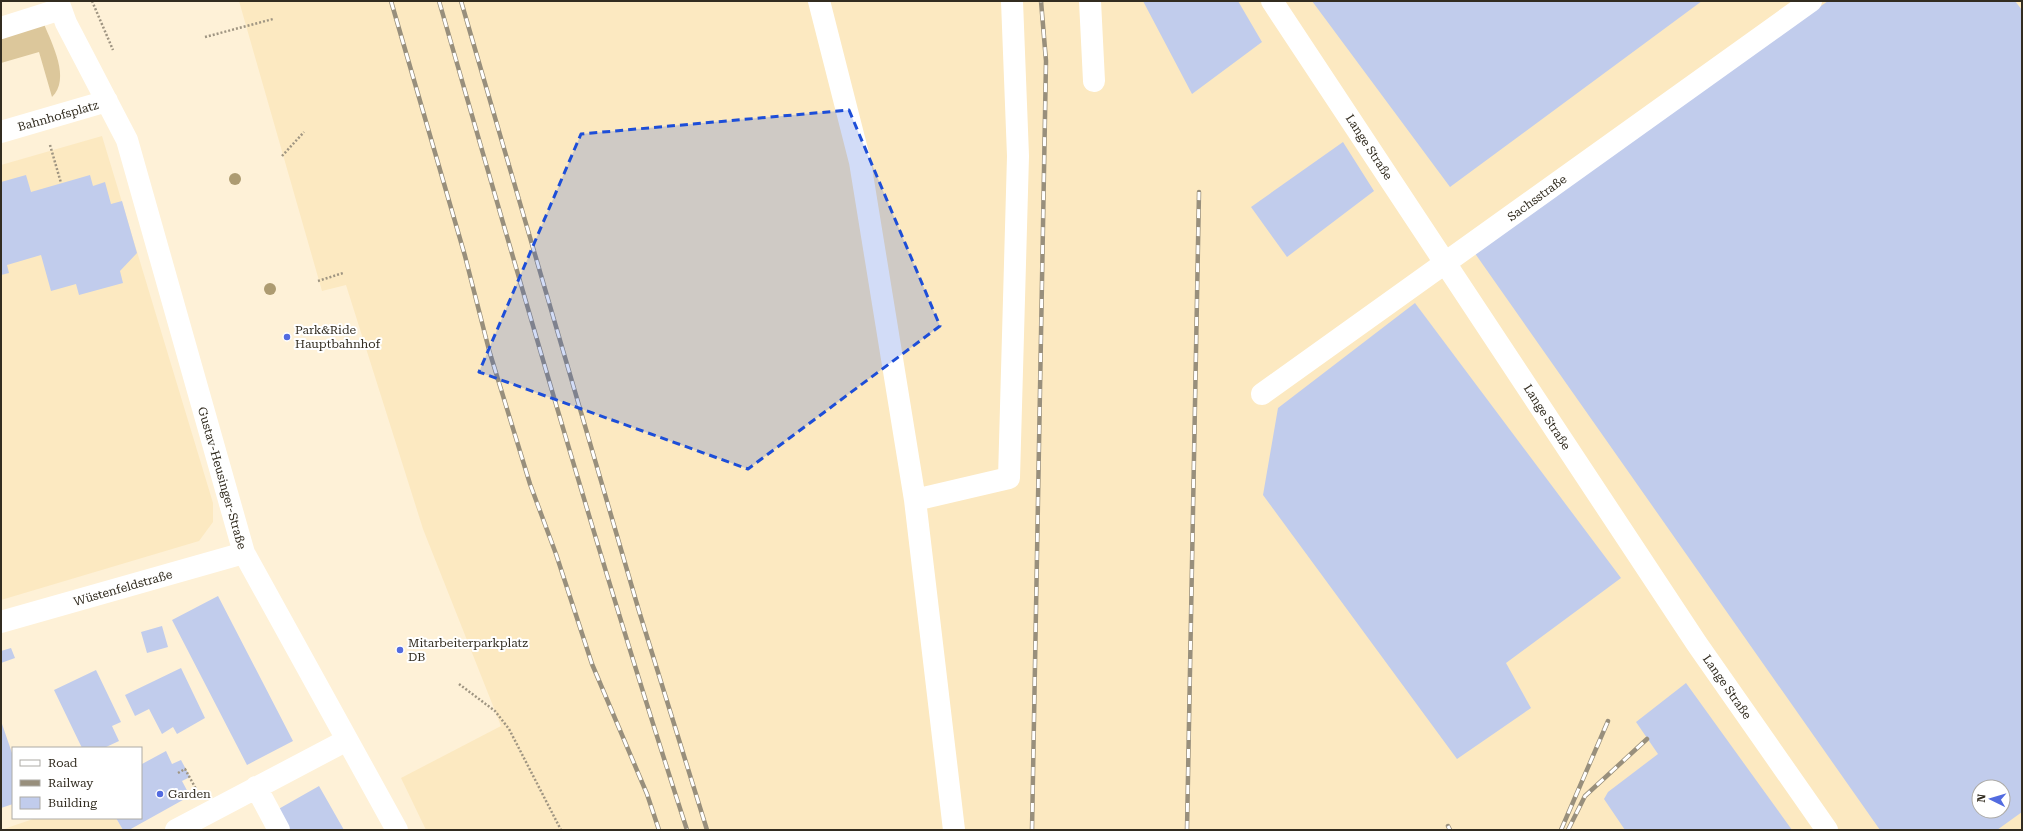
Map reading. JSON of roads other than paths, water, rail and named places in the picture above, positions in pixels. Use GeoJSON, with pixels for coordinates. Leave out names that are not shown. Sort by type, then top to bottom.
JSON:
{"type":"FeatureCollection","features":[{"type":"Feature","properties":{"kind":"street"},"geometry":{"type":"LineString","coordinates":[[819,1],[860,162],[915,500],[954,830]]}},
{"type":"Feature","properties":{"kind":"street"},"geometry":{"type":"LineString","coordinates":[[915,500],[1009,478],[1018,156],[1012,1]]}},
{"type":"Feature","properties":{"kind":"street"},"geometry":{"type":"LineString","coordinates":[[1090,1],[1094,80]]}},
{"type":"Feature","properties":{"kind":"street","name":"Lange Straße"},"geometry":{"type":"LineString","coordinates":[[1272,1],[1697,644],[1828,830]]}},
{"type":"Feature","properties":{"kind":"street","name":"Sachsstraße"},"geometry":{"type":"LineString","coordinates":[[1262,394],[1811,1]]}},
{"type":"Feature","properties":{"kind":"street","name":"Bahnhofsplatz"},"geometry":{"type":"LineString","coordinates":[[1,132],[107,101],[66,23],[54,4],[7,21]]}},
{"type":"Feature","properties":{"kind":"street","name":"Gustav-Heusinger-Straße"},"geometry":{"type":"LineString","coordinates":[[107,101],[127,140],[136,168],[184,344],[244,553],[397,830]]}},
{"type":"Feature","properties":{"kind":"street","name":"Wüstenfeldstraße"},"geometry":{"type":"LineString","coordinates":[[1,622],[244,553]]}},
{"type":"Feature","properties":{"kind":"street"},"geometry":{"type":"LineString","coordinates":[[176,830],[347,740]]}},
{"type":"Feature","properties":{"kind":"street"},"geometry":{"type":"LineString","coordinates":[[256,787],[279,830]]}},
{"type":"Feature","properties":{"kind":"railway"},"geometry":{"type":"LineString","coordinates":[[391,1],[465,256],[489,350],[530,484],[556,554],[592,664],[647,794],[659,830]]}},
{"type":"Feature","properties":{"kind":"railway"},"geometry":{"type":"LineString","coordinates":[[439,1],[529,313],[622,624],[687,830]]}},
{"type":"Feature","properties":{"kind":"railway"},"geometry":{"type":"LineString","coordinates":[[461,1],[639,611],[707,830]]}},
{"type":"Feature","properties":{"kind":"railway"},"geometry":{"type":"LineString","coordinates":[[1032,830],[1046,61],[1041,1]]}},
{"type":"Feature","properties":{"kind":"railway"},"geometry":{"type":"LineString","coordinates":[[1187,830],[1199,192]]}},
{"type":"Feature","properties":{"kind":"railway"},"geometry":{"type":"LineString","coordinates":[[1561,830],[1608,721]]}},
{"type":"Feature","properties":{"kind":"railway"},"geometry":{"type":"LineString","coordinates":[[1568,830],[1585,796],[1647,739]]}},
{"type":"Feature","properties":{"kind":"railway"},"geometry":{"type":"LineString","coordinates":[[1448,826],[1450,830]]}},
{"type":"Feature","properties":{"kind":"place","name":"Park&Ride Hauptbahnhof"},"geometry":{"type":"Point","coordinates":[287,337]}},
{"type":"Feature","properties":{"kind":"place","name":"Mitarbeiterparkplatz DB"},"geometry":{"type":"Point","coordinates":[400,650]}},
{"type":"Feature","properties":{"kind":"place","name":"Garden"},"geometry":{"type":"Point","coordinates":[160,794]}}]}
